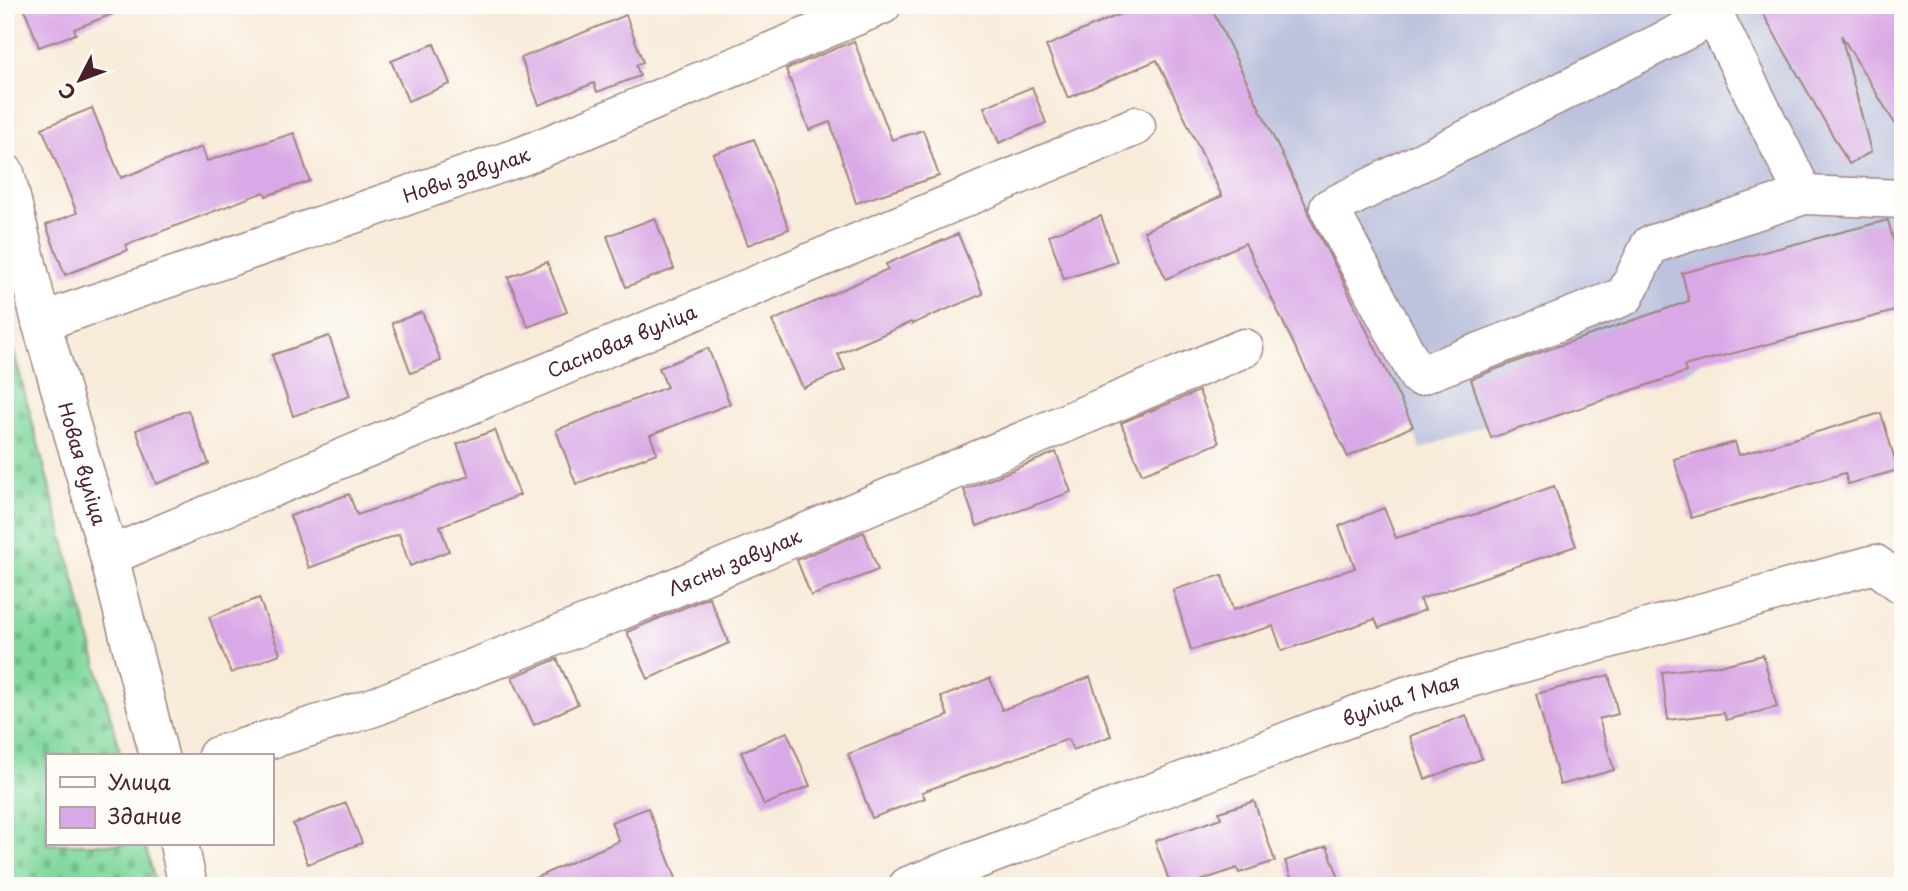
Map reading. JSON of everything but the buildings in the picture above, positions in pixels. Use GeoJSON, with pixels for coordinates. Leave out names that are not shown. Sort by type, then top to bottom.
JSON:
{"type":"FeatureCollection","features":[{"type":"Feature","properties":{"kind":"street","name":"Новы завулак"},"geometry":{"type":"LineString","coordinates":[[41,322],[525,155],[883,5]]}},
{"type":"Feature","properties":{"kind":"street"},"geometry":{"type":"LineString","coordinates":[[1804,195],[1711,10],[1329,208],[1418,376],[1625,296],[1650,245],[1804,195],[1903,199]]}},
{"type":"Feature","properties":{"kind":"street","name":"Сасновая вуліца"},"geometry":{"type":"LineString","coordinates":[[109,556],[1136,126]]}},
{"type":"Feature","properties":{"kind":"street","name":"Новая вуліца"},"geometry":{"type":"LineString","coordinates":[[5,173],[41,322],[109,556],[158,754]]}},
{"type":"Feature","properties":{"kind":"street","name":"Лясны завулак"},"geometry":{"type":"LineString","coordinates":[[223,754],[374,707],[617,612],[1244,348]]}},
{"type":"Feature","properties":{"kind":"street","name":"вуліца 1 Мая"},"geometry":{"type":"LineString","coordinates":[[908,886],[1406,696],[1875,564],[1903,585]]}},
{"type":"Feature","properties":{"kind":"street"},"geometry":{"type":"LineString","coordinates":[[179,846],[188,886]]}},
{"type":"Feature","properties":{"kind":"shaded area"},"geometry":{"type":"Polygon","coordinates":[[[1130,5],[1903,5],[1903,309],[1705,360],[1686,372],[1491,438],[1486,425],[1420,449],[1412,426],[1348,457],[1130,5]]]}},
{"type":"Feature","properties":{"kind":"green space"},"geometry":{"type":"Polygon","coordinates":[[[5,319],[120,754],[46,754],[46,846],[146,846],[156,886],[5,886],[5,319]]]}}]}
